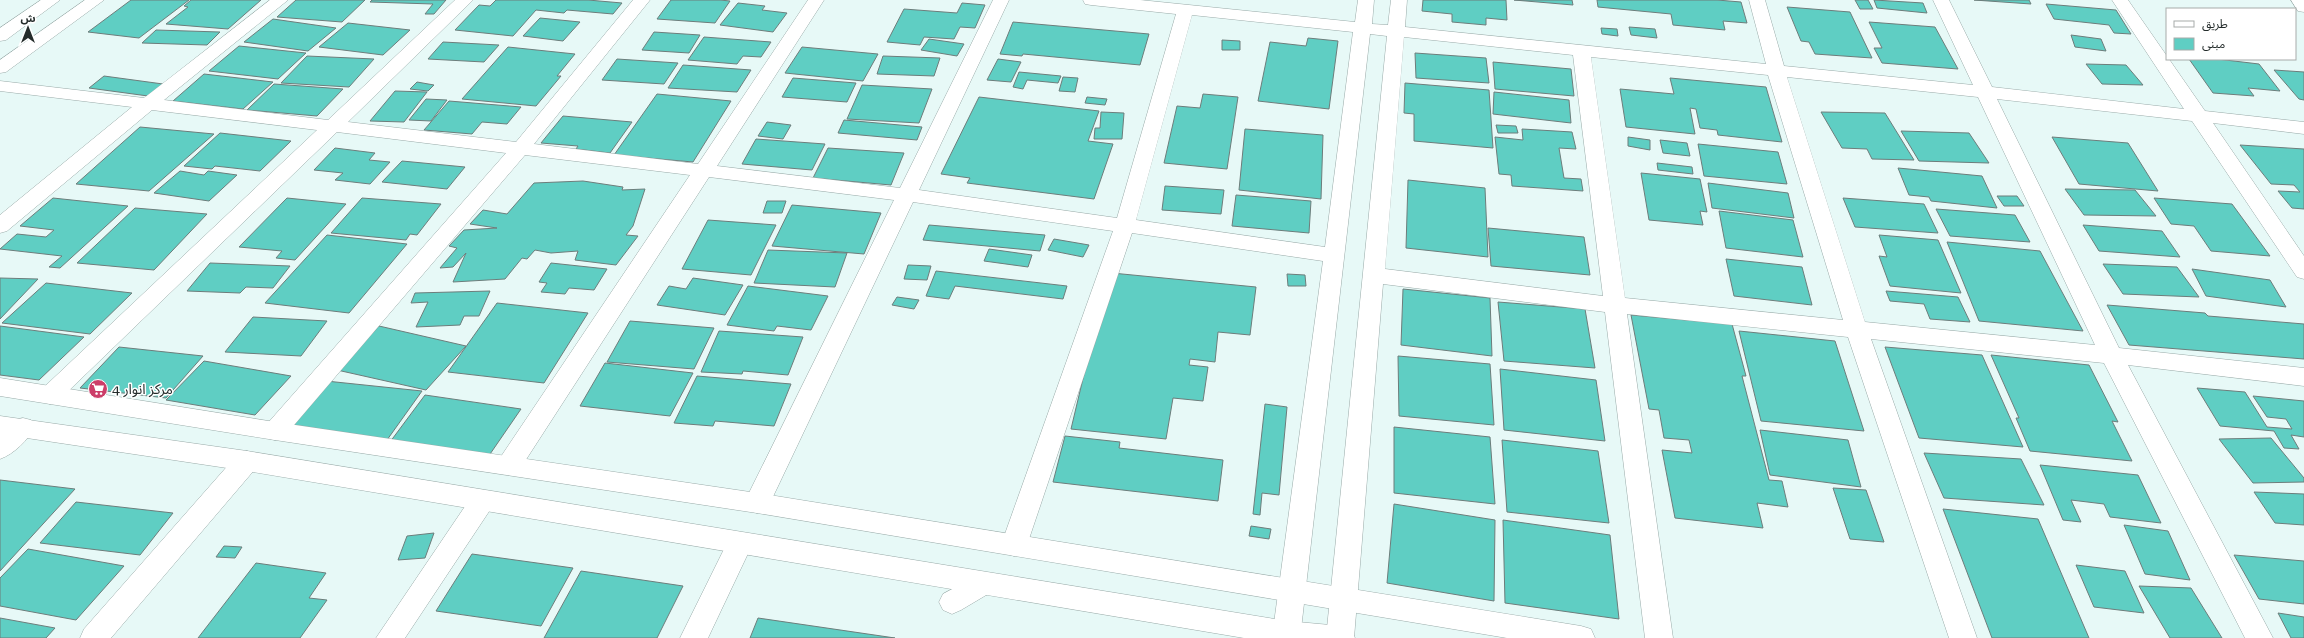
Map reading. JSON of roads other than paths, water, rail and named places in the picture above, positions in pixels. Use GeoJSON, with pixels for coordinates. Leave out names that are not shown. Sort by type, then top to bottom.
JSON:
{"type":"FeatureCollection","features":[{"type":"Feature","properties":{"kind":"street"},"geometry":{"type":"LineString","coordinates":[[0,36],[52,0]]}},
{"type":"Feature","properties":{"kind":"street"},"geometry":{"type":"LineString","coordinates":[[0,68],[96,0]]}},
{"type":"Feature","properties":{"kind":"street"},"geometry":{"type":"LineString","coordinates":[[0,226],[148,104],[280,0]]}},
{"type":"Feature","properties":{"kind":"street"},"geometry":{"type":"LineString","coordinates":[[50,395],[465,0]]}},
{"type":"Feature","properties":{"kind":"street"},"geometry":{"type":"LineString","coordinates":[[275,431],[520,148],[642,0]]}},
{"type":"Feature","properties":{"kind":"street"},"geometry":{"type":"LineString","coordinates":[[509,464],[702,170],[816,0]]}},
{"type":"Feature","properties":{"kind":"street"},"geometry":{"type":"LineString","coordinates":[[757,503],[1001,0]]}},
{"type":"Feature","properties":{"kind":"street"},"geometry":{"type":"LineString","coordinates":[[1091,0],[1985,92],[2304,128]]}},
{"type":"Feature","properties":{"kind":"street"},"geometry":{"type":"LineString","coordinates":[[1286,636],[1366,0]]}},
{"type":"Feature","properties":{"kind":"street"},"geometry":{"type":"LineString","coordinates":[[0,449],[12,426],[247,461],[984,583],[1286,636],[1340,638],[1399,0]]}},
{"type":"Feature","properties":{"kind":"street"},"geometry":{"type":"LineString","coordinates":[[1757,0],[1813,199],[1964,638]]}},
{"type":"Feature","properties":{"kind":"street"},"geometry":{"type":"LineString","coordinates":[[1941,0],[2111,355],[2259,638]]}},
{"type":"Feature","properties":{"kind":"street"},"geometry":{"type":"LineString","coordinates":[[2120,0],[2200,116],[2304,272]]}},
{"type":"Feature","properties":{"kind":"street"},"geometry":{"type":"LineString","coordinates":[[2299,0],[2304,6]]}},
{"type":"Feature","properties":{"kind":"street"},"geometry":{"type":"LineString","coordinates":[[1014,545],[1125,225],[1185,10]]}},
{"type":"Feature","properties":{"kind":"street"},"geometry":{"type":"LineString","coordinates":[[0,18],[21,22]]}},
{"type":"Feature","properties":{"kind":"street"},"geometry":{"type":"LineString","coordinates":[[1581,50],[1659,638]]}},
{"type":"Feature","properties":{"kind":"street"},"geometry":{"type":"LineString","coordinates":[[0,86],[907,195],[1334,255]]}},
{"type":"Feature","properties":{"kind":"street"},"geometry":{"type":"LineString","coordinates":[[1374,275],[1614,305],[2111,355],[2304,377]]}},
{"type":"Feature","properties":{"kind":"street"},"geometry":{"type":"LineString","coordinates":[[0,387],[275,431],[509,464],[757,503],[1581,638]]}},
{"type":"Feature","properties":{"kind":"street"},"geometry":{"type":"LineString","coordinates":[[94,638],[247,461]]}},
{"type":"Feature","properties":{"kind":"street"},"geometry":{"type":"LineString","coordinates":[[390,638],[483,500]]}},
{"type":"Feature","properties":{"kind":"street"},"geometry":{"type":"LineString","coordinates":[[694,638],[740,543]]}},
{"type":"Feature","properties":{"kind":"street"},"geometry":{"type":"LineString","coordinates":[[952,602],[984,583]]}},
{"type":"Feature","properties":{"kind":"place","name":"مركز انوار 4"},"geometry":{"type":"Point","coordinates":[98,389]}}]}
